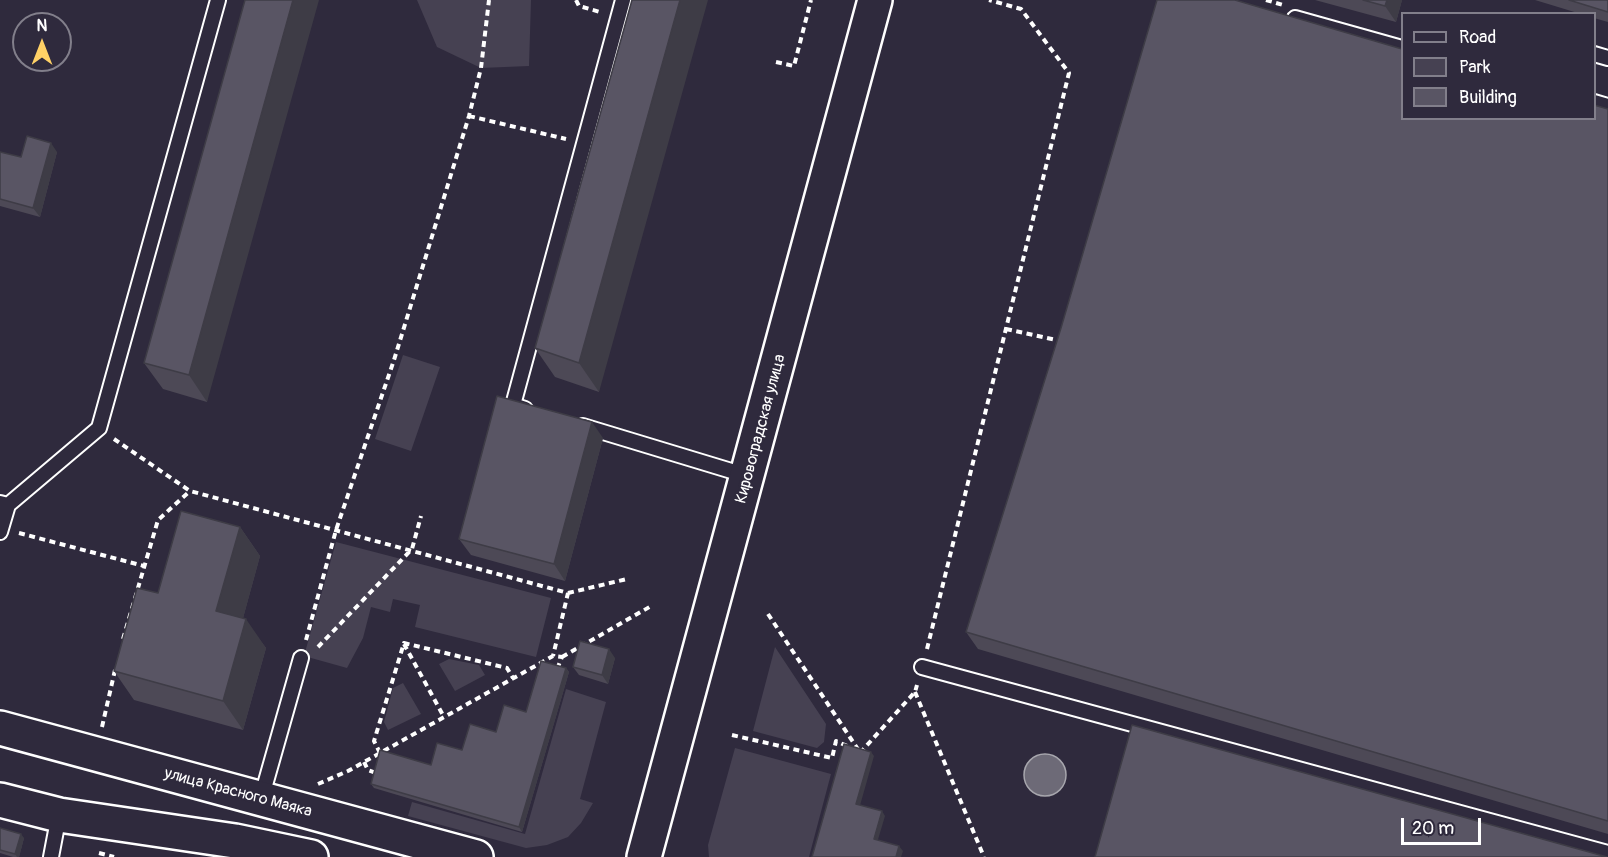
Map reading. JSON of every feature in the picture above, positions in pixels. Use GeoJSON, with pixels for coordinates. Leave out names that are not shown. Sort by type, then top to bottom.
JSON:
{"type":"FeatureCollection","features":[{"type":"Feature","properties":{"kind":"street","name":"Кировоградская улица"},"geometry":{"type":"LineString","coordinates":[[644,857],[875,0]]}},
{"type":"Feature","properties":{"kind":"street","name":"улица Красного Маяка"},"geometry":{"type":"LineString","coordinates":[[0,728],[476,857]]}},
{"type":"Feature","properties":{"kind":"street"},"geometry":{"type":"LineString","coordinates":[[0,800],[59,815],[235,841],[311,857]]}},
{"type":"Feature","properties":{"kind":"lane"},"geometry":{"type":"LineString","coordinates":[[1,531],[4,504],[99,428],[218,0]]}},
{"type":"Feature","properties":{"kind":"lane"},"geometry":{"type":"LineString","coordinates":[[536,412],[513,405],[623,0]]}},
{"type":"Feature","properties":{"kind":"lane"},"geometry":{"type":"LineString","coordinates":[[1277,13],[1401,48]]}},
{"type":"Feature","properties":{"kind":"lane"},"geometry":{"type":"LineString","coordinates":[[570,422],[748,476]]}},
{"type":"Feature","properties":{"kind":"lane"},"geometry":{"type":"LineString","coordinates":[[261,800],[300,662]]}},
{"type":"Feature","properties":{"kind":"lane"},"geometry":{"type":"LineString","coordinates":[[922,667],[1608,853]]}},
{"type":"Feature","properties":{"kind":"lane"},"geometry":{"type":"LineString","coordinates":[[51,857],[59,815]]}},
{"type":"Feature","properties":{"kind":"path"},"geometry":{"type":"LineString","coordinates":[[300,662],[336,530],[394,360],[469,116],[481,68],[489,0]]}},
{"type":"Feature","properties":{"kind":"path"},"geometry":{"type":"LineString","coordinates":[[576,0],[579,6]]}},
{"type":"Feature","properties":{"kind":"path"},"geometry":{"type":"LineString","coordinates":[[776,62],[794,66],[811,0]]}},
{"type":"Feature","properties":{"kind":"path"},"geometry":{"type":"LineString","coordinates":[[857,763],[860,753],[915,692],[1069,73],[1021,9],[989,0]]}},
{"type":"Feature","properties":{"kind":"path"},"geometry":{"type":"LineString","coordinates":[[469,116],[551,135]]}},
{"type":"Feature","properties":{"kind":"path"},"geometry":{"type":"LineString","coordinates":[[1006,329],[1072,344]]}},
{"type":"Feature","properties":{"kind":"path"},"geometry":{"type":"LineString","coordinates":[[99,428],[190,491],[568,592],[627,579]]}},
{"type":"Feature","properties":{"kind":"path"},"geometry":{"type":"LineString","coordinates":[[121,647],[158,520],[190,491]]}},
{"type":"Feature","properties":{"kind":"path"},"geometry":{"type":"LineString","coordinates":[[300,662],[412,549],[421,516]]}},
{"type":"Feature","properties":{"kind":"path"},"geometry":{"type":"LineString","coordinates":[[1,531],[144,566]]}},
{"type":"Feature","properties":{"kind":"path"},"geometry":{"type":"LineString","coordinates":[[553,656],[568,592]]}},
{"type":"Feature","properties":{"kind":"path"},"geometry":{"type":"LineString","coordinates":[[562,657],[653,605]]}},
{"type":"Feature","properties":{"kind":"path"},"geometry":{"type":"LineString","coordinates":[[768,614],[860,753]]}},
{"type":"Feature","properties":{"kind":"path"},"geometry":{"type":"LineString","coordinates":[[404,643],[507,668],[513,678]]}},
{"type":"Feature","properties":{"kind":"path"},"geometry":{"type":"LineString","coordinates":[[404,643],[444,717]]}},
{"type":"Feature","properties":{"kind":"path"},"geometry":{"type":"LineString","coordinates":[[380,753],[374,741],[404,643]]}},
{"type":"Feature","properties":{"kind":"path"},"geometry":{"type":"LineString","coordinates":[[100,733],[116,669]]}},
{"type":"Feature","properties":{"kind":"path"},"geometry":{"type":"LineString","coordinates":[[554,680],[557,669]]}},
{"type":"Feature","properties":{"kind":"path"},"geometry":{"type":"LineString","coordinates":[[915,692],[984,857]]}},
{"type":"Feature","properties":{"kind":"path"},"geometry":{"type":"LineString","coordinates":[[732,735],[832,758],[836,741],[860,753]]}},
{"type":"Feature","properties":{"kind":"path"},"geometry":{"type":"LineString","coordinates":[[364,762],[368,770],[389,776]]}},
{"type":"Feature","properties":{"kind":"green space"},"geometry":{"type":"Polygon","coordinates":[[[417,0],[531,0],[529,66],[481,68],[437,47],[417,0]]]}},
{"type":"Feature","properties":{"kind":"green space"},"geometry":{"type":"Polygon","coordinates":[[[403,355],[440,367],[411,451],[375,439],[403,355]]]}},
{"type":"Feature","properties":{"kind":"green space"},"geometry":{"type":"Polygon","coordinates":[[[336,542],[551,598],[536,657],[415,627],[420,605],[393,599],[390,612],[371,607],[363,638],[347,668],[304,656],[336,542]]]}},
{"type":"Feature","properties":{"kind":"green space"},"geometry":{"type":"Polygon","coordinates":[[[775,647],[826,724],[824,742],[817,748],[753,731],[775,647]]]}},
{"type":"Feature","properties":{"kind":"green space"},"geometry":{"type":"Polygon","coordinates":[[[449,659],[479,665],[485,675],[455,691],[439,664],[449,659]]]}},
{"type":"Feature","properties":{"kind":"green space"},"geometry":{"type":"Polygon","coordinates":[[[403,683],[421,714],[388,730],[384,722],[393,688],[403,683]]]}},
{"type":"Feature","properties":{"kind":"green space"},"geometry":{"type":"Polygon","coordinates":[[[566,689],[606,702],[580,799],[593,803],[581,823],[568,837],[547,845],[526,848],[408,816],[412,802],[525,834],[566,689]]]}},
{"type":"Feature","properties":{"kind":"green space"},"geometry":{"type":"Polygon","coordinates":[[[735,748],[831,774],[809,857],[709,857],[708,845],[735,748]]]}},
{"type":"Feature","properties":{"kind":"shaded area"},"geometry":{"type":"Polygon","coordinates":[[[1045,754],[1053,755],[1060,760],[1065,767],[1065,783],[1060,790],[1053,795],[1045,796],[1037,795],[1030,790],[1025,783],[1024,775],[1025,767],[1030,760],[1037,755],[1045,754]]]}},
{"type":"Feature","properties":{"kind":"building"},"geometry":{"type":"Polygon","coordinates":[[[245,0],[293,0],[189,375],[144,363],[245,0]]]}},
{"type":"Feature","properties":{"kind":"building"},"geometry":{"type":"Polygon","coordinates":[[[632,0],[680,0],[579,363],[535,348],[632,0]]]}},
{"type":"Feature","properties":{"kind":"building"},"geometry":{"type":"Polygon","coordinates":[[[1157,0],[1235,0],[1401,49],[1401,120],[1596,120],[1596,106],[1608,109],[1608,821],[966,632],[1061,328],[1157,0]]]}},
{"type":"Feature","properties":{"kind":"building"},"geometry":{"type":"Polygon","coordinates":[[[1363,0],[1387,0],[1385,6],[1363,0]]]}},
{"type":"Feature","properties":{"kind":"building"},"geometry":{"type":"Polygon","coordinates":[[[1569,0],[1608,0],[1608,12],[1569,0]]]}},
{"type":"Feature","properties":{"kind":"building"},"geometry":{"type":"Polygon","coordinates":[[[27,136],[51,143],[33,208],[0,199],[0,152],[21,157],[27,136]]]}},
{"type":"Feature","properties":{"kind":"building"},"geometry":{"type":"Polygon","coordinates":[[[497,396],[592,422],[554,564],[459,539],[497,396]]]}},
{"type":"Feature","properties":{"kind":"building"},"geometry":{"type":"Polygon","coordinates":[[[181,511],[240,527],[216,611],[246,619],[223,701],[114,671],[137,588],[158,593],[181,511]]]}},
{"type":"Feature","properties":{"kind":"building"},"geometry":{"type":"Polygon","coordinates":[[[580,641],[609,649],[602,675],[573,667],[580,641]]]}},
{"type":"Feature","properties":{"kind":"building"},"geometry":{"type":"Polygon","coordinates":[[[541,661],[566,668],[519,827],[371,784],[380,750],[431,765],[437,743],[462,750],[470,724],[496,732],[504,705],[526,712],[541,661]]]}},
{"type":"Feature","properties":{"kind":"building"},"geometry":{"type":"Polygon","coordinates":[[[1132,725],[1607,857],[1095,857],[1132,725]]]}},
{"type":"Feature","properties":{"kind":"building"},"geometry":{"type":"Polygon","coordinates":[[[844,744],[871,752],[856,804],[882,811],[874,839],[899,846],[896,857],[812,857],[844,744]]]}},
{"type":"Feature","properties":{"kind":"building"},"geometry":{"type":"Polygon","coordinates":[[[0,828],[21,834],[15,854],[0,850],[0,828]]]}}]}
